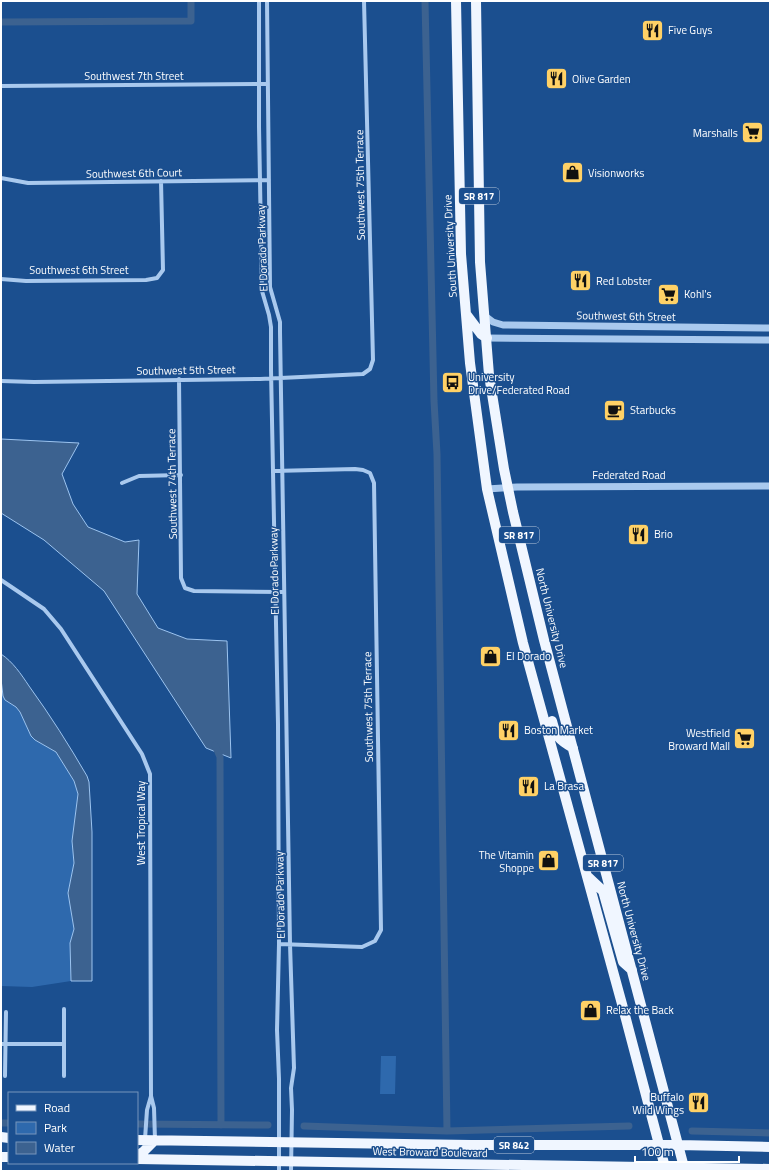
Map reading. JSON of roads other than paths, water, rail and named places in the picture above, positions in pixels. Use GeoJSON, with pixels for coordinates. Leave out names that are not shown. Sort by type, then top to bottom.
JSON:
{"type":"FeatureCollection","features":[{"type":"Feature","properties":{"kind":"main road","name":"South University Drive"},"geometry":{"type":"LineString","coordinates":[[456,1],[460,254],[470,363],[487,489]]}},
{"type":"Feature","properties":{"kind":"main road","name":"SR 817"},"geometry":{"type":"LineString","coordinates":[[476,1],[480,255],[493,400],[508,487]]}},
{"type":"Feature","properties":{"kind":"main road"},"geometry":{"type":"LineString","coordinates":[[465,314],[481,334],[487,338]]}},
{"type":"Feature","properties":{"kind":"main road","name":"North University Drive"},"geometry":{"type":"LineString","coordinates":[[508,487],[544,640],[684,1169]]}},
{"type":"Feature","properties":{"kind":"main road","name":"SR 817"},"geometry":{"type":"LineString","coordinates":[[487,489],[525,650],[660,1145],[665,1169]]}},
{"type":"Feature","properties":{"kind":"main road"},"geometry":{"type":"LineString","coordinates":[[512,596],[521,607],[554,732],[562,741],[573,748]]}},
{"type":"Feature","properties":{"kind":"main road"},"geometry":{"type":"LineString","coordinates":[[586,875],[603,891],[623,962],[632,970]]}},
{"type":"Feature","properties":{"kind":"main road"},"geometry":{"type":"LineString","coordinates":[[138,1155],[143,1152],[146,1140]]}},
{"type":"Feature","properties":{"kind":"main road","name":"West Broward Boulevard"},"geometry":{"type":"LineString","coordinates":[[146,1140],[292,1141],[471,1145],[678,1145],[770,1147]]}},
{"type":"Feature","properties":{"kind":"main road","name":"West Broward Boulevard"},"geometry":{"type":"LineString","coordinates":[[138,1159],[279,1166],[582,1169],[770,1168]]}},
{"type":"Feature","properties":{"kind":"street","name":"El Dorado Parkway"},"geometry":{"type":"LineString","coordinates":[[259,1],[262,291],[271,326],[279,944],[277,1030],[280,1141],[279,1166]]}},
{"type":"Feature","properties":{"kind":"street","name":"El Dorado Parkway"},"geometry":{"type":"LineString","coordinates":[[267,1],[270,286],[280,322],[283,592],[290,944],[294,1047],[294,1078],[291,1088],[292,1166]]}},
{"type":"Feature","properties":{"kind":"street","name":"Southwest 75th Terrace"},"geometry":{"type":"LineString","coordinates":[[364,1],[373,360],[370,369]]}},
{"type":"Feature","properties":{"kind":"street","name":"Southwest 7th Street"},"geometry":{"type":"LineString","coordinates":[[1,86],[268,84]]}},
{"type":"Feature","properties":{"kind":"street","name":"Southwest 6th Court"},"geometry":{"type":"LineString","coordinates":[[1,178],[28,183],[269,180]]}},
{"type":"Feature","properties":{"kind":"street","name":"Southwest 6th Street"},"geometry":{"type":"LineString","coordinates":[[1,279],[26,281],[116,281],[157,278],[163,270],[161,181]]}},
{"type":"Feature","properties":{"kind":"street","name":"Southwest 6th Street"},"geometry":{"type":"LineString","coordinates":[[485,316],[494,322],[503,325],[770,328]]}},
{"type":"Feature","properties":{"kind":"street","name":"Southwest 6th Street"},"geometry":{"type":"LineString","coordinates":[[487,338],[770,340]]}},
{"type":"Feature","properties":{"kind":"street","name":"Southwest 5th Street"},"geometry":{"type":"LineString","coordinates":[[1,381],[34,382],[271,378],[363,374],[370,369]]}},
{"type":"Feature","properties":{"kind":"street","name":"Southwest 74th Terrace"},"geometry":{"type":"LineString","coordinates":[[179,379],[182,578],[185,588],[194,591],[275,592]]}},
{"type":"Feature","properties":{"kind":"street","name":"Southwest 75th Terrace"},"geometry":{"type":"LineString","coordinates":[[282,471],[356,469],[370,473],[374,483],[380,930],[375,941],[362,947],[290,944]]}},
{"type":"Feature","properties":{"kind":"street"},"geometry":{"type":"LineString","coordinates":[[273,471],[282,471]]}},
{"type":"Feature","properties":{"kind":"street"},"geometry":{"type":"LineString","coordinates":[[122,483],[139,476],[181,475]]}},
{"type":"Feature","properties":{"kind":"street","name":"Federated Road"},"geometry":{"type":"LineString","coordinates":[[487,489],[508,487],[770,486]]}},
{"type":"Feature","properties":{"kind":"street","name":"West Tropical Way"},"geometry":{"type":"LineString","coordinates":[[1,580],[44,609],[61,629],[142,754],[150,774],[151,1096],[154,1108],[155,1128],[146,1140]]}},
{"type":"Feature","properties":{"kind":"street"},"geometry":{"type":"LineString","coordinates":[[275,592],[283,592]]}},
{"type":"Feature","properties":{"kind":"street"},"geometry":{"type":"LineString","coordinates":[[279,944],[290,944]]}},
{"type":"Feature","properties":{"kind":"street"},"geometry":{"type":"LineString","coordinates":[[64,1009],[64,1076]]}},
{"type":"Feature","properties":{"kind":"street"},"geometry":{"type":"LineString","coordinates":[[5,1076],[4,1044],[6,1012]]}},
{"type":"Feature","properties":{"kind":"street"},"geometry":{"type":"LineString","coordinates":[[4,1044],[64,1044]]}},
{"type":"Feature","properties":{"kind":"street","name":"West Tropical Way"},"geometry":{"type":"LineString","coordinates":[[146,1140],[146,1110],[151,1096]]}},
{"type":"Feature","properties":{"kind":"water"},"geometry":{"type":"Polygon","coordinates":[[[1,439],[79,443],[62,474],[73,504],[88,527],[125,542],[139,540],[137,594],[158,628],[187,639],[227,641],[231,758],[206,748],[104,591],[44,540],[1,513],[1,439]]]}},
{"type":"Feature","properties":{"kind":"water"},"geometry":{"type":"Polygon","coordinates":[[[1,654],[23,677],[59,730],[87,776],[89,782],[92,832],[92,981],[71,981],[70,943],[74,929],[68,893],[74,863],[72,841],[78,794],[74,781],[56,752],[35,740],[31,736],[20,712],[16,707],[5,700],[3,696],[1,679],[1,654]]]}},
{"type":"Feature","properties":{"kind":"waterway"},"geometry":{"type":"LineString","coordinates":[[1,22],[191,21],[191,1]]}},
{"type":"Feature","properties":{"kind":"waterway"},"geometry":{"type":"LineString","coordinates":[[425,1],[434,401],[437,454],[447,1131]]}},
{"type":"Feature","properties":{"kind":"waterway"},"geometry":{"type":"LineString","coordinates":[[215,745],[220,757],[221,1125]]}},
{"type":"Feature","properties":{"kind":"waterway"},"geometry":{"type":"LineString","coordinates":[[1,1123],[8,1123]]}},
{"type":"Feature","properties":{"kind":"waterway"},"geometry":{"type":"LineString","coordinates":[[138,1124],[268,1125]]}},
{"type":"Feature","properties":{"kind":"waterway"},"geometry":{"type":"LineString","coordinates":[[304,1126],[447,1131],[629,1126]]}},
{"type":"Feature","properties":{"kind":"waterway"},"geometry":{"type":"LineString","coordinates":[[692,1131],[770,1133]]}},
{"type":"Feature","properties":{"kind":"place","name":"Five Guys"},"geometry":{"type":"Point","coordinates":[652,30]}},
{"type":"Feature","properties":{"kind":"place","name":"Olive Garden"},"geometry":{"type":"Point","coordinates":[556,79]}},
{"type":"Feature","properties":{"kind":"place","name":"Marshalls"},"geometry":{"type":"Point","coordinates":[753,133]}},
{"type":"Feature","properties":{"kind":"place","name":"Visionworks"},"geometry":{"type":"Point","coordinates":[573,173]}},
{"type":"Feature","properties":{"kind":"place","name":"Red Lobster"},"geometry":{"type":"Point","coordinates":[580,281]}},
{"type":"Feature","properties":{"kind":"place","name":"Kohl's"},"geometry":{"type":"Point","coordinates":[669,294]}},
{"type":"Feature","properties":{"kind":"place","name":"University Drive/Federated Road"},"geometry":{"type":"Point","coordinates":[453,383]}},
{"type":"Feature","properties":{"kind":"place","name":"Starbucks"},"geometry":{"type":"Point","coordinates":[614,410]}},
{"type":"Feature","properties":{"kind":"place","name":"Brio"},"geometry":{"type":"Point","coordinates":[638,534]}},
{"type":"Feature","properties":{"kind":"place","name":"El Dorado"},"geometry":{"type":"Point","coordinates":[490,656]}},
{"type":"Feature","properties":{"kind":"place","name":"Boston Market"},"geometry":{"type":"Point","coordinates":[508,730]}},
{"type":"Feature","properties":{"kind":"place","name":"Westfield Broward Mall"},"geometry":{"type":"Point","coordinates":[745,739]}},
{"type":"Feature","properties":{"kind":"place","name":"La Brasa"},"geometry":{"type":"Point","coordinates":[529,786]}},
{"type":"Feature","properties":{"kind":"place","name":"The Vitamin Shoppe"},"geometry":{"type":"Point","coordinates":[549,861]}},
{"type":"Feature","properties":{"kind":"place","name":"Relax the Back"},"geometry":{"type":"Point","coordinates":[590,1010]}},
{"type":"Feature","properties":{"kind":"place","name":"Buffalo Wild Wings"},"geometry":{"type":"Point","coordinates":[699,1103]}}]}
